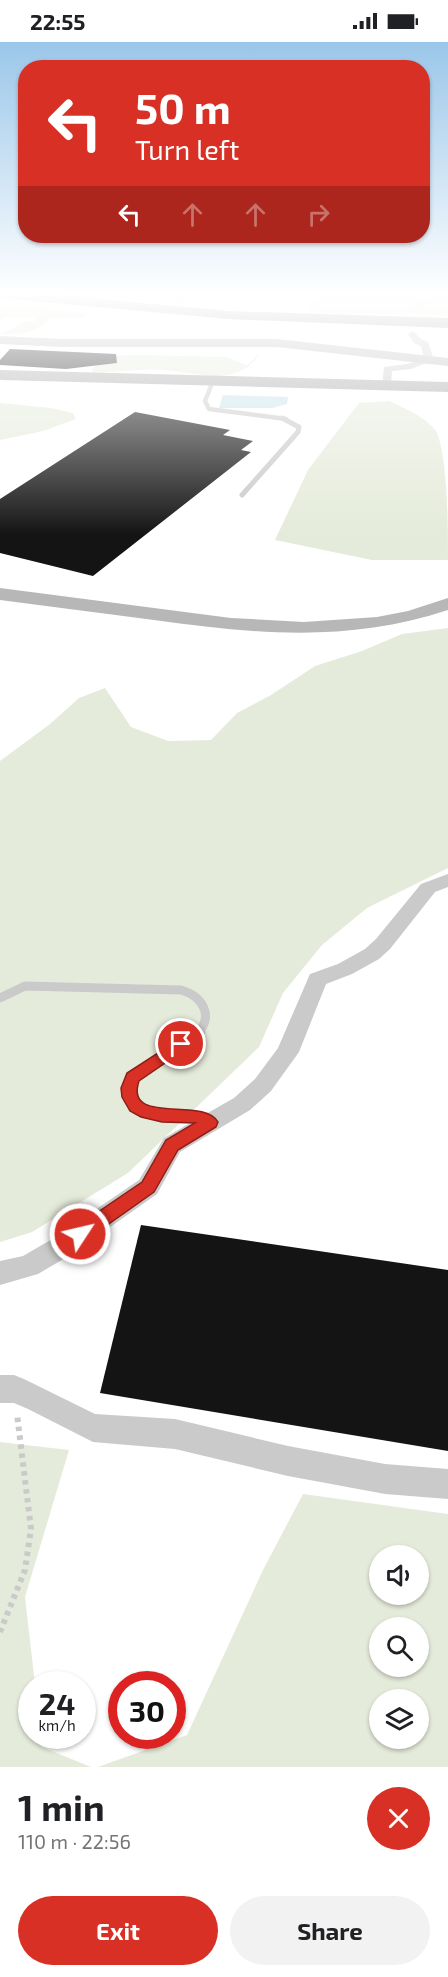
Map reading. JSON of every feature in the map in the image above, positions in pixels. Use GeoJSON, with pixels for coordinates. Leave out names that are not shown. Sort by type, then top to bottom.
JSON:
{"type":"FeatureCollection","features":[{"type":"Feature","properties":{"kind":"main road"},"geometry":{"type":"LineString","coordinates":[[0,375],[448,387]]}},
{"type":"Feature","properties":{"kind":"main road"},"geometry":{"type":"LineString","coordinates":[[0,380],[448,392]]}},
{"type":"Feature","properties":{"kind":"street"},"geometry":{"type":"LineString","coordinates":[[386,386],[387,374]]}},
{"type":"Feature","properties":{"kind":"street"},"geometry":{"type":"LineString","coordinates":[[0,594],[239,626],[283,628],[370,623],[448,604]]}},
{"type":"Feature","properties":{"kind":"street"},"geometry":{"type":"LineString","coordinates":[[0,1273],[29,1266],[148,1187],[172,1145],[242,1104],[262,1085],[288,1052],[317,979],[345,969],[372,954],[390,936],[428,888],[448,880]]}},
{"type":"Feature","properties":{"kind":"street"},"geometry":{"type":"LineString","coordinates":[[7,1389],[38,1398],[93,1428],[175,1434],[288,1461],[385,1479],[448,1484]]}},
{"type":"Feature","properties":{"kind":"lane"},"geometry":{"type":"LineString","coordinates":[[211,386],[206,401],[208,409],[232,415],[284,418],[295,422],[299,427],[298,432],[243,495]]}},
{"type":"Feature","properties":{"kind":"lane"},"geometry":{"type":"LineString","coordinates":[[0,998],[25,986],[150,988],[188,992],[203,1004],[207,1015],[205,1026],[200,1032],[132,1078],[129,1088],[130,1097],[136,1106],[147,1113],[162,1116],[201,1116],[210,1122]]}},
{"type":"Feature","properties":{"kind":"path"},"geometry":{"type":"LineString","coordinates":[[236,382],[239,374]]}},
{"type":"Feature","properties":{"kind":"path"},"geometry":{"type":"LineString","coordinates":[[0,1632],[25,1570],[31,1529],[7,1389]]}},
{"type":"Feature","properties":{"kind":"green space"},"geometry":{"type":"Polygon","coordinates":[[[197,374],[231,374],[218,376],[197,374]]]}},
{"type":"Feature","properties":{"kind":"green space"},"geometry":{"type":"Polygon","coordinates":[[[389,401],[421,417],[436,431],[445,475],[448,560],[372,560],[275,540],[308,470],[359,403],[389,401]]]}},
{"type":"Feature","properties":{"kind":"green space"},"geometry":{"type":"Polygon","coordinates":[[[0,403],[51,408],[73,413],[76,419],[43,431],[0,440],[0,403]]]}},
{"type":"Feature","properties":{"kind":"green space"},"geometry":{"type":"Polygon","coordinates":[[[448,628],[448,868],[367,908],[322,945],[283,993],[259,1047],[128,1173],[32,1232],[0,1242],[0,761],[50,724],[79,698],[105,688],[131,727],[168,741],[211,740],[237,713],[271,695],[315,666],[362,651],[402,634],[448,628]]]}},
{"type":"Feature","properties":{"kind":"green space"},"geometry":{"type":"Polygon","coordinates":[[[0,1442],[69,1450],[25,1597],[34,1671],[18,1671],[18,1749],[47,1749],[91,1767],[0,1767],[0,1442]]]}},
{"type":"Feature","properties":{"kind":"green space"},"geometry":{"type":"Polygon","coordinates":[[[303,1494],[448,1514],[448,1767],[98,1767],[148,1749],[186,1749],[187,1735],[263,1570],[303,1494]]]}},
{"type":"Feature","properties":{"kind":"water"},"geometry":{"type":"Polygon","coordinates":[[[223,395],[288,397],[287,404],[272,408],[219,408],[223,395]]]}},
{"type":"Feature","properties":{"kind":"building"},"geometry":{"type":"Polygon","coordinates":[[[135,412],[230,430],[223,435],[253,441],[241,450],[251,452],[93,576],[0,553],[0,499],[135,412]]]}},
{"type":"Feature","properties":{"kind":"building"},"geometry":{"type":"Polygon","coordinates":[[[141,1225],[448,1270],[448,1451],[100,1393],[141,1225]]]}},
{"type":"Feature","properties":{"kind":"route"},"geometry":{"type":"LineString","coordinates":[[80,1234],[148,1187],[172,1145],[210,1122],[201,1116],[162,1116],[147,1113],[136,1106],[130,1097],[129,1088],[132,1078],[181,1044]]}}]}
